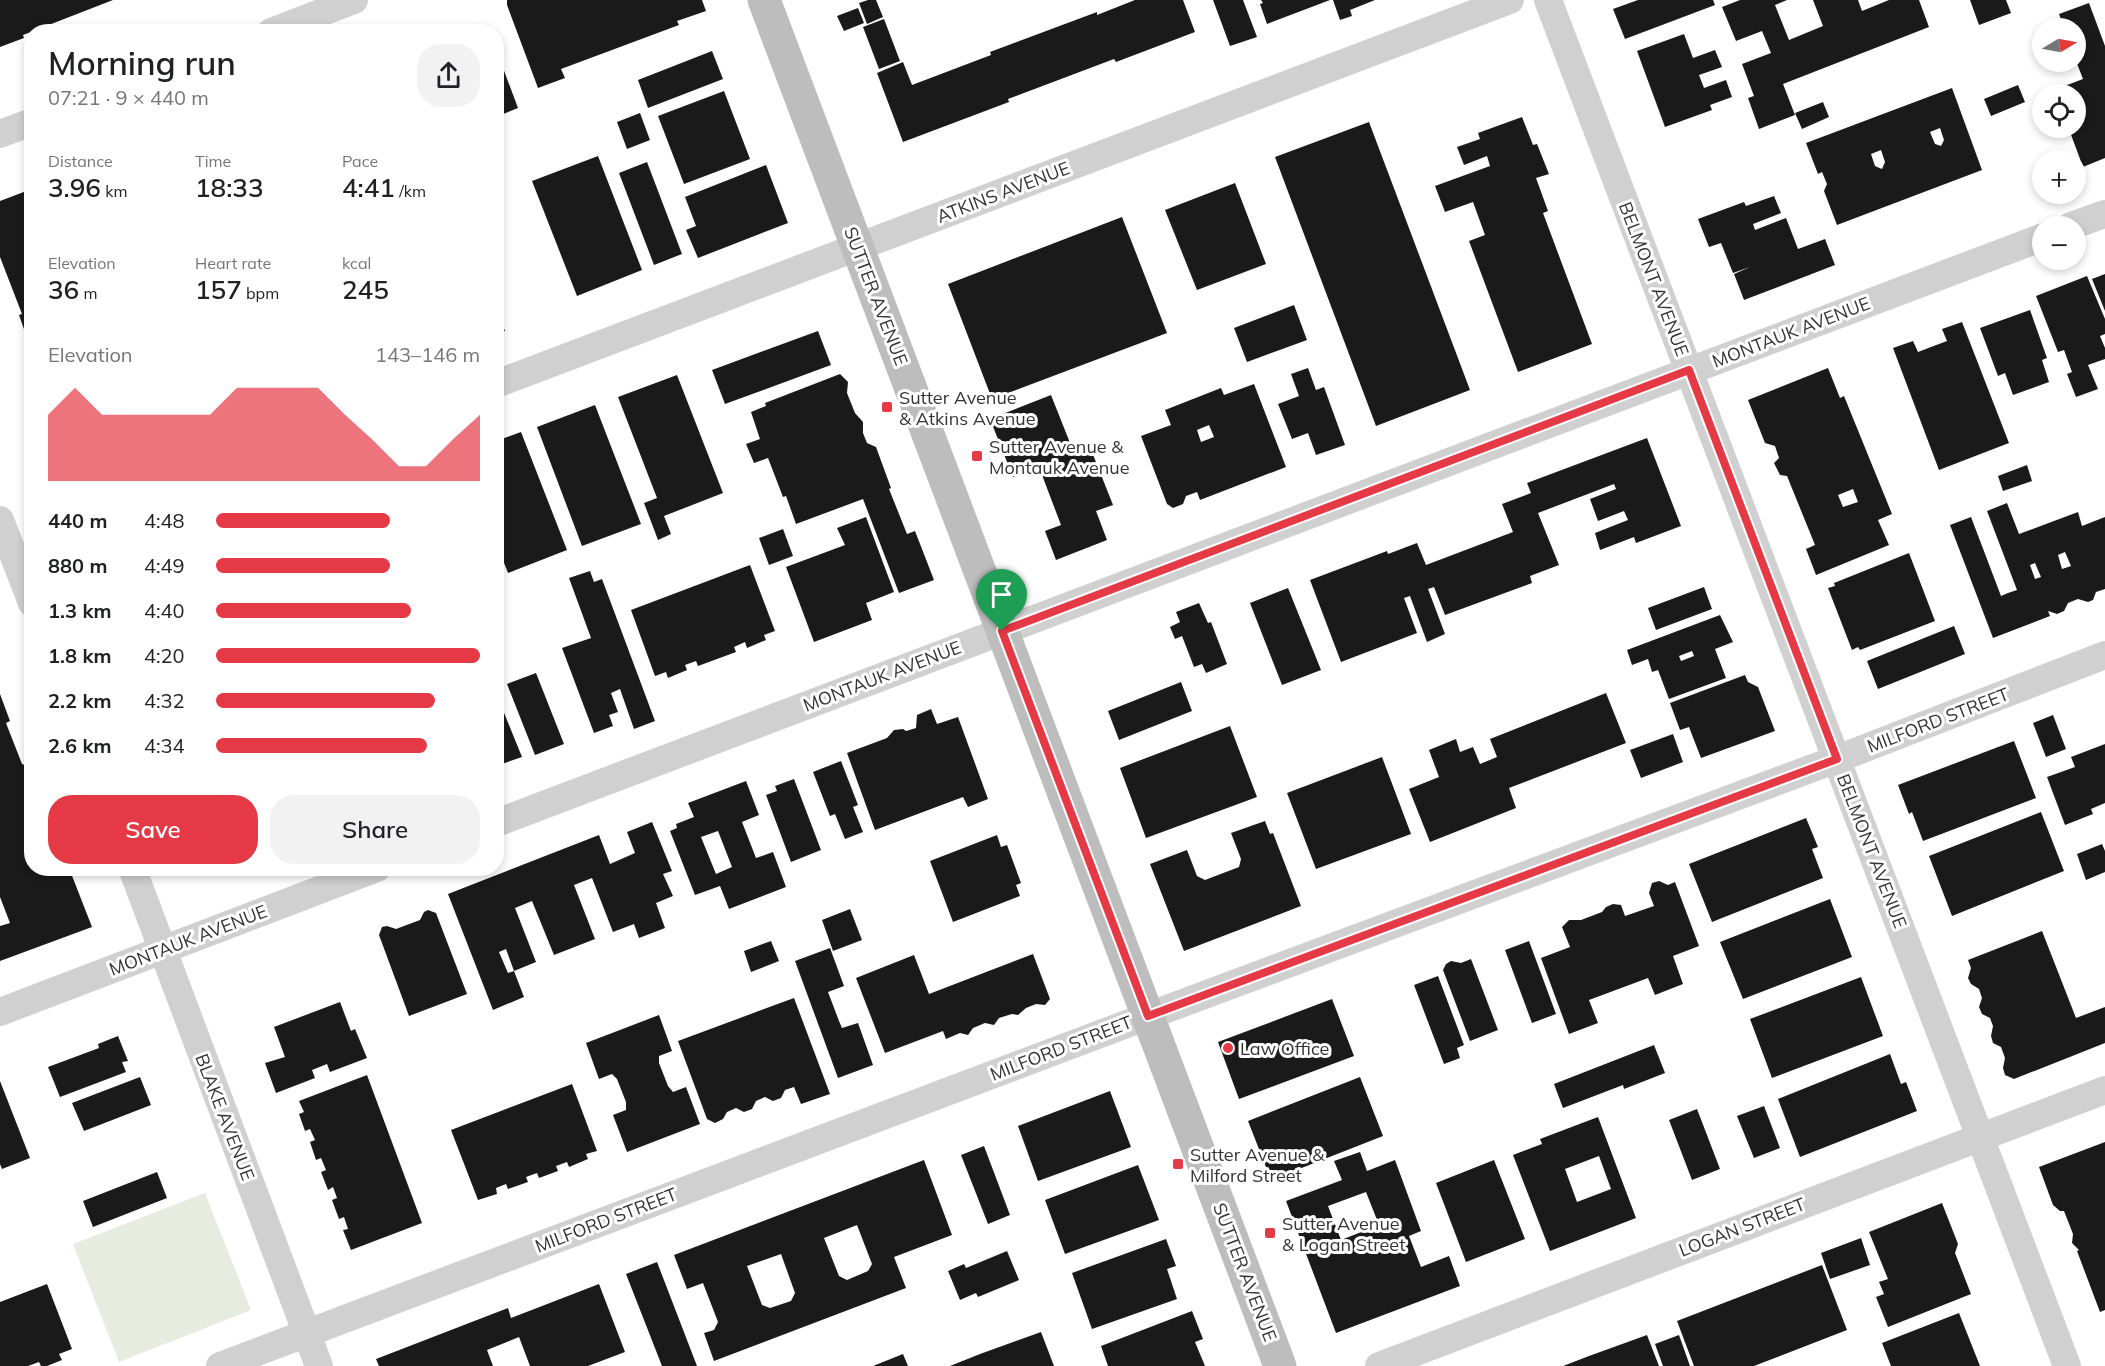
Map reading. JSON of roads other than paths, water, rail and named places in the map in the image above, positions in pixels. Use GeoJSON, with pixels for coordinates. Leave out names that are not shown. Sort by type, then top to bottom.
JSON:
{"type":"FeatureCollection","features":[{"type":"Feature","properties":{"kind":"street"},"geometry":{"type":"LineString","coordinates":[[292,24],[354,0]]}},
{"type":"Feature","properties":{"kind":"street","name":"SUTTER AVENUE"},"geometry":{"type":"LineString","coordinates":[[764,0],[1280,1366]]}},
{"type":"Feature","properties":{"kind":"street","name":"ATKINS AVENUE"},"geometry":{"type":"LineString","coordinates":[[504,381],[1510,0]]}},
{"type":"Feature","properties":{"kind":"street","name":"BELMONT AVENUE"},"geometry":{"type":"LineString","coordinates":[[1548,0],[2067,1366]]}},
{"type":"Feature","properties":{"kind":"street"},"geometry":{"type":"LineString","coordinates":[[0,134],[24,125]]}},
{"type":"Feature","properties":{"kind":"street"},"geometry":{"type":"LineString","coordinates":[[2086,221],[2105,214]]}},
{"type":"Feature","properties":{"kind":"street","name":"MONTAUK AVENUE"},"geometry":{"type":"LineString","coordinates":[[504,820],[2032,241]]}},
{"type":"Feature","properties":{"kind":"street"},"geometry":{"type":"LineString","coordinates":[[0,520],[24,584]]}},
{"type":"Feature","properties":{"kind":"street","name":"MILFORD STREET"},"geometry":{"type":"LineString","coordinates":[[220,1366],[1837,759],[2105,655]]}},
{"type":"Feature","properties":{"kind":"street","name":"BLAKE AVENUE"},"geometry":{"type":"LineString","coordinates":[[135,876],[319,1366]]}},
{"type":"Feature","properties":{"kind":"street","name":"MONTAUK AVENUE"},"geometry":{"type":"LineString","coordinates":[[0,1012],[356,876]]}},
{"type":"Feature","properties":{"kind":"street","name":"LOGAN STREET"},"geometry":{"type":"LineString","coordinates":[[1379,1366],[1981,1135],[2105,1090]]}},
{"type":"Feature","properties":{"kind":"place","name":"Sutter Avenue & Atkins Avenue"},"geometry":{"type":"Point","coordinates":[887,407]}},
{"type":"Feature","properties":{"kind":"place","name":"Sutter Avenue & Montauk Avenue"},"geometry":{"type":"Point","coordinates":[977,456]}},
{"type":"Feature","properties":{"kind":"place","name":"Law Office"},"geometry":{"type":"Point","coordinates":[1228,1048]}},
{"type":"Feature","properties":{"kind":"place","name":"Sutter Avenue & Milford Street"},"geometry":{"type":"Point","coordinates":[1178,1164]}},
{"type":"Feature","properties":{"kind":"place","name":"Sutter Avenue & Logan Street"},"geometry":{"type":"Point","coordinates":[1270,1233]}}]}
